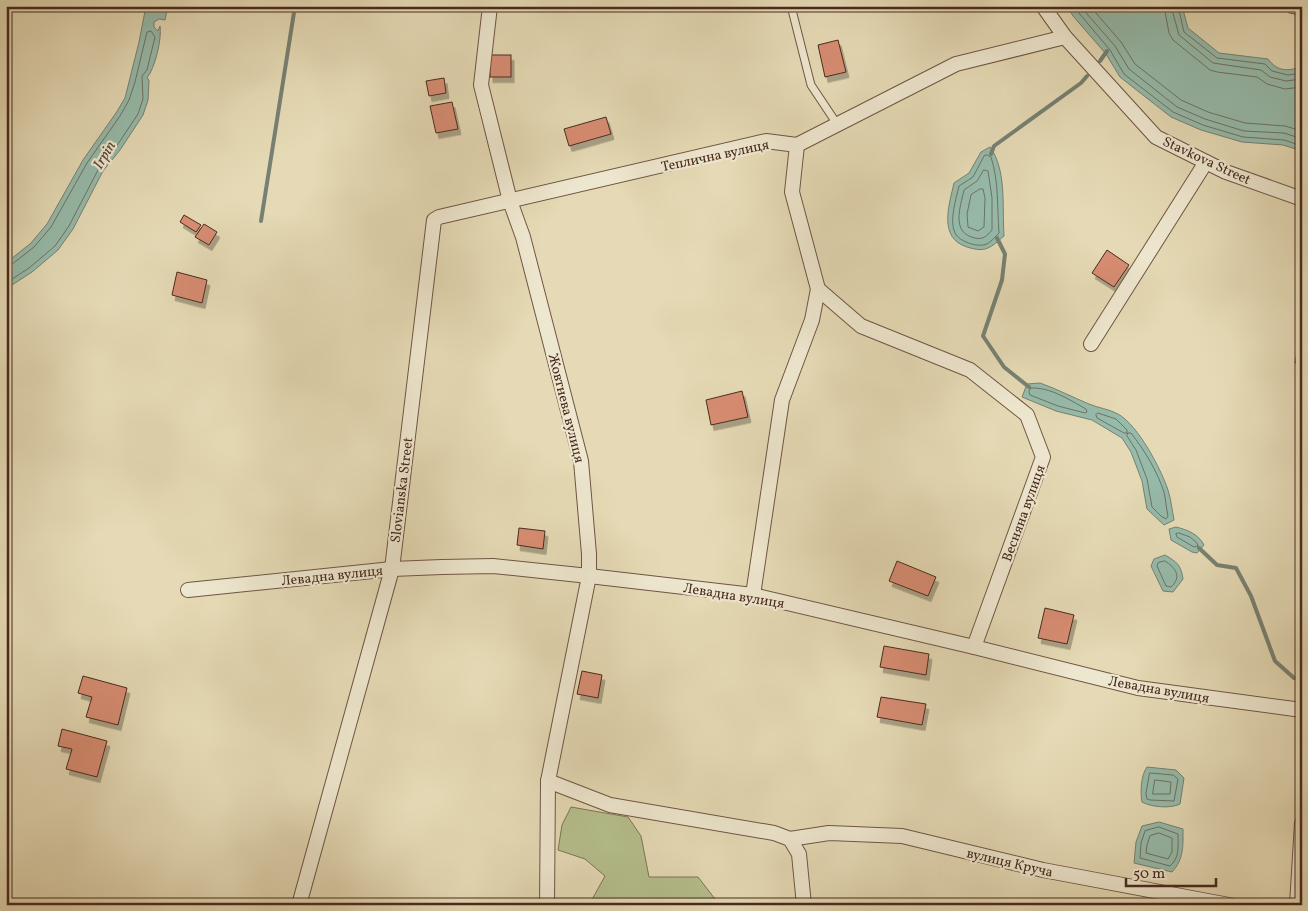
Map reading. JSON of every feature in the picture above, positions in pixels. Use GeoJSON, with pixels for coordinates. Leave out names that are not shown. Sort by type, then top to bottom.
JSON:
{"type":"FeatureCollection","features":[{"type":"Feature","properties":{"kind":"street","name":"Жовтнева вулиця"},"geometry":{"type":"LineString","coordinates":[[490,6],[481,85],[510,200],[523,237],[581,460],[589,554],[588,576],[548,781],[547,905]]}},
{"type":"Feature","properties":{"kind":"street","name":"Stavkova Street"},"geometry":{"type":"LineString","coordinates":[[1043,6],[1065,37],[1156,137],[1226,172],[1302,199]]}},
{"type":"Feature","properties":{"kind":"street"},"geometry":{"type":"LineString","coordinates":[[1292,6],[1302,7]]}},
{"type":"Feature","properties":{"kind":"street"},"geometry":{"type":"LineString","coordinates":[[753,595],[782,400],[812,320],[818,289],[792,192],[797,145],[956,64],[1065,37]]}},
{"type":"Feature","properties":{"kind":"street","name":"Теплична вулиця"},"geometry":{"type":"LineString","coordinates":[[438,217],[766,141],[797,145]]}},
{"type":"Feature","properties":{"kind":"street"},"geometry":{"type":"LineString","coordinates":[[1091,344],[1206,162]]}},
{"type":"Feature","properties":{"kind":"street","name":"Slovianska Street"},"geometry":{"type":"LineString","coordinates":[[299,905],[392,569],[432,226],[434,220],[438,217]]}},
{"type":"Feature","properties":{"kind":"street","name":"Весняна вулиця"},"geometry":{"type":"LineString","coordinates":[[818,289],[861,326],[970,370],[1027,415],[1043,458],[974,647]]}},
{"type":"Feature","properties":{"kind":"street","name":"Левадна вулиця"},"geometry":{"type":"LineString","coordinates":[[188,590],[392,569],[493,566],[588,576],[753,595],[1138,688],[1302,710]]}},
{"type":"Feature","properties":{"kind":"street","name":"вулиця Круча"},"geometry":{"type":"LineString","coordinates":[[548,781],[610,804],[774,833],[790,839],[829,833],[902,836],[1043,870],[1230,905]]}},
{"type":"Feature","properties":{"kind":"street"},"geometry":{"type":"LineString","coordinates":[[1297,905],[1302,822]]}},
{"type":"Feature","properties":{"kind":"street"},"geometry":{"type":"LineString","coordinates":[[790,839],[799,854],[804,905]]}},
{"type":"Feature","properties":{"kind":"lane"},"geometry":{"type":"LineString","coordinates":[[791,6],[811,85],[837,124]]}},
{"type":"Feature","properties":{"kind":"shaded area"},"geometry":{"type":"Polygon","coordinates":[[[571,807],[628,817],[641,836],[649,877],[698,877],[715,899],[713,905],[589,905],[605,876],[585,859],[558,850],[562,825],[571,807]]]}},
{"type":"Feature","properties":{"kind":"water","name":"Irpin"},"geometry":{"type":"Polygon","coordinates":[[[146,6],[168,6],[165,20],[159,19],[154,22],[154,27],[158,31],[160,26],[160,38],[155,61],[147,78],[149,80],[148,100],[143,115],[120,150],[103,171],[73,229],[58,250],[32,272],[6,289],[6,263],[31,243],[47,224],[83,160],[125,98],[146,6]]]}},
{"type":"Feature","properties":{"kind":"water"},"geometry":{"type":"Polygon","coordinates":[[[1067,6],[1182,6],[1188,28],[1219,53],[1268,59],[1275,66],[1283,69],[1302,67],[1302,151],[1283,145],[1242,142],[1201,130],[1171,117],[1120,77],[1106,54],[1073,16],[1067,6]]]}},
{"type":"Feature","properties":{"kind":"water"},"geometry":{"type":"Polygon","coordinates":[[[990,147],[999,167],[1001,178],[1004,236],[991,246],[979,250],[958,243],[952,236],[949,229],[948,211],[954,183],[969,173],[981,152],[990,147]]]}},
{"type":"Feature","properties":{"kind":"water"},"geometry":{"type":"Polygon","coordinates":[[[1040,383],[1092,405],[1115,412],[1126,420],[1141,437],[1165,481],[1174,520],[1164,525],[1147,509],[1142,481],[1131,452],[1122,438],[1092,420],[1056,411],[1022,397],[1027,384],[1040,383]]]}},
{"type":"Feature","properties":{"kind":"water"},"geometry":{"type":"Polygon","coordinates":[[[1176,527],[1192,533],[1202,541],[1204,545],[1197,553],[1171,540],[1169,529],[1176,527]]]}},
{"type":"Feature","properties":{"kind":"water"},"geometry":{"type":"Polygon","coordinates":[[[1165,555],[1178,564],[1182,574],[1183,579],[1173,592],[1163,591],[1151,566],[1154,559],[1165,555]]]}},
{"type":"Feature","properties":{"kind":"water"},"geometry":{"type":"Polygon","coordinates":[[[1147,767],[1176,770],[1184,778],[1180,804],[1161,807],[1142,802],[1143,774],[1147,767]]]}},
{"type":"Feature","properties":{"kind":"water"},"geometry":{"type":"Polygon","coordinates":[[[1159,822],[1183,829],[1181,857],[1172,872],[1134,863],[1136,842],[1142,826],[1159,822]]]}},
{"type":"Feature","properties":{"kind":"building"},"geometry":{"type":"Polygon","coordinates":[[[838,40],[846,72],[825,77],[818,45],[838,40]]]}},
{"type":"Feature","properties":{"kind":"building"},"geometry":{"type":"Polygon","coordinates":[[[490,55],[511,55],[511,77],[490,77],[490,55]]]}},
{"type":"Feature","properties":{"kind":"building"},"geometry":{"type":"Polygon","coordinates":[[[444,78],[446,93],[429,96],[426,81],[444,78]]]}},
{"type":"Feature","properties":{"kind":"building"},"geometry":{"type":"Polygon","coordinates":[[[452,102],[458,129],[436,133],[430,106],[452,102]]]}},
{"type":"Feature","properties":{"kind":"building"},"geometry":{"type":"Polygon","coordinates":[[[606,117],[611,134],[569,146],[564,129],[606,117]]]}},
{"type":"Feature","properties":{"kind":"building"},"geometry":{"type":"Polygon","coordinates":[[[184,215],[201,225],[196,232],[180,222],[184,215]]]}},
{"type":"Feature","properties":{"kind":"building"},"geometry":{"type":"Polygon","coordinates":[[[204,224],[217,232],[209,245],[195,237],[204,224]]]}},
{"type":"Feature","properties":{"kind":"building"},"geometry":{"type":"Polygon","coordinates":[[[1107,250],[1129,265],[1114,287],[1092,273],[1107,250]]]}},
{"type":"Feature","properties":{"kind":"building"},"geometry":{"type":"Polygon","coordinates":[[[177,272],[207,280],[202,303],[172,295],[177,272]]]}},
{"type":"Feature","properties":{"kind":"building"},"geometry":{"type":"Polygon","coordinates":[[[1299,341],[1302,342],[1302,364],[1295,363],[1299,341]]]}},
{"type":"Feature","properties":{"kind":"building"},"geometry":{"type":"Polygon","coordinates":[[[742,391],[748,417],[711,425],[706,400],[742,391]]]}},
{"type":"Feature","properties":{"kind":"building"},"geometry":{"type":"Polygon","coordinates":[[[519,528],[545,531],[543,549],[517,545],[519,528]]]}},
{"type":"Feature","properties":{"kind":"building"},"geometry":{"type":"Polygon","coordinates":[[[897,561],[936,577],[928,596],[889,581],[897,561]]]}},
{"type":"Feature","properties":{"kind":"building"},"geometry":{"type":"Polygon","coordinates":[[[1045,608],[1074,615],[1067,644],[1038,638],[1045,608]]]}},
{"type":"Feature","properties":{"kind":"building"},"geometry":{"type":"Polygon","coordinates":[[[884,646],[929,654],[926,675],[880,667],[884,646]]]}},
{"type":"Feature","properties":{"kind":"building"},"geometry":{"type":"Polygon","coordinates":[[[582,671],[602,675],[598,698],[577,694],[582,671]]]}},
{"type":"Feature","properties":{"kind":"building"},"geometry":{"type":"Polygon","coordinates":[[[83,676],[127,688],[118,725],[86,717],[92,697],[78,693],[83,676]]]}},
{"type":"Feature","properties":{"kind":"building"},"geometry":{"type":"Polygon","coordinates":[[[881,697],[926,704],[922,725],[877,717],[881,697]]]}},
{"type":"Feature","properties":{"kind":"building"},"geometry":{"type":"Polygon","coordinates":[[[62,729],[107,741],[97,777],[66,769],[72,749],[58,746],[62,729]]]}},
{"type":"Feature","properties":{"kind":"waterway"},"geometry":{"type":"LineString","coordinates":[[261,221],[295,6]]}},
{"type":"Feature","properties":{"kind":"waterway"},"geometry":{"type":"LineString","coordinates":[[1100,61],[1107,51]]}},
{"type":"Feature","properties":{"kind":"waterway"},"geometry":{"type":"LineString","coordinates":[[991,154],[994,146],[1081,83],[1087,76]]}},
{"type":"Feature","properties":{"kind":"waterway"},"geometry":{"type":"LineString","coordinates":[[997,238],[1005,254],[1002,280],[983,336],[1004,367],[1029,387]]}},
{"type":"Feature","properties":{"kind":"waterway"},"geometry":{"type":"LineString","coordinates":[[1199,548],[1217,565],[1236,568],[1251,596],[1275,661],[1294,678]]}}]}
